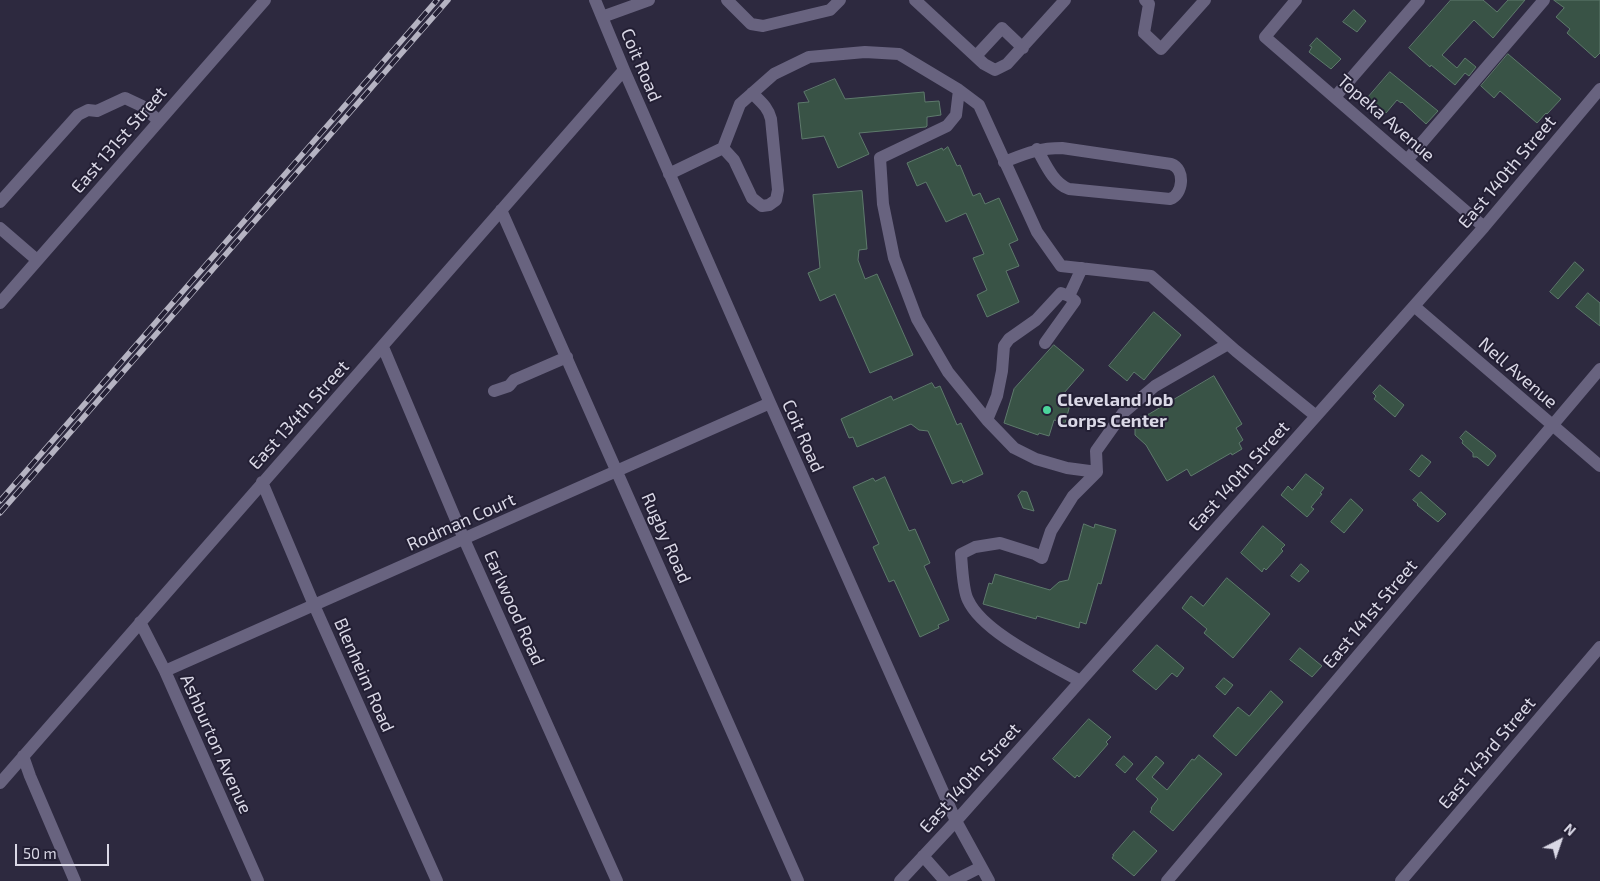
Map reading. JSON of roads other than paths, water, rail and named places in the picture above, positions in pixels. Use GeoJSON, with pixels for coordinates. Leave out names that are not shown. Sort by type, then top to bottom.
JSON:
{"type":"FeatureCollection","features":[{"type":"Feature","properties":{"kind":"street","name":"East 131st Street"},"geometry":{"type":"LineString","coordinates":[[0,303],[265,0]]}},
{"type":"Feature","properties":{"kind":"street","name":"Coit Road"},"geometry":{"type":"LineString","coordinates":[[595,0],[669,174],[956,821],[989,881]]}},
{"type":"Feature","properties":{"kind":"street"},"geometry":{"type":"LineString","coordinates":[[602,17],[648,0]]}},
{"type":"Feature","properties":{"kind":"street"},"geometry":{"type":"LineString","coordinates":[[727,0],[751,24],[763,26],[830,10],[840,0]]}},
{"type":"Feature","properties":{"kind":"street"},"geometry":{"type":"LineString","coordinates":[[914,0],[984,64],[996,70],[1008,64],[1065,0]]}},
{"type":"Feature","properties":{"kind":"street"},"geometry":{"type":"LineString","coordinates":[[1145,0],[1149,4],[1144,33],[1162,49],[1205,0]]}},
{"type":"Feature","properties":{"kind":"street","name":"Topeka Avenue"},"geometry":{"type":"LineString","coordinates":[[1296,0],[1264,37],[1484,227]]}},
{"type":"Feature","properties":{"kind":"street"},"geometry":{"type":"LineString","coordinates":[[1335,97],[1420,0]]}},
{"type":"Feature","properties":{"kind":"street"},"geometry":{"type":"LineString","coordinates":[[1407,160],[1544,0]]}},
{"type":"Feature","properties":{"kind":"street"},"geometry":{"type":"LineString","coordinates":[[976,56],[1002,28],[1023,48]]}},
{"type":"Feature","properties":{"kind":"street"},"geometry":{"type":"LineString","coordinates":[[669,174],[723,148],[740,104],[774,74],[809,57],[865,52],[900,54],[959,90],[979,105],[1037,232],[1061,266],[1151,276],[1228,344],[1316,416]]}},
{"type":"Feature","properties":{"kind":"street","name":"East 134th Street"},"geometry":{"type":"LineString","coordinates":[[0,783],[624,70]]}},
{"type":"Feature","properties":{"kind":"street","name":"East 140th Street"},"geometry":{"type":"LineString","coordinates":[[900,881],[956,821],[1484,227],[1600,89]]}},
{"type":"Feature","properties":{"kind":"street"},"geometry":{"type":"LineString","coordinates":[[959,90],[956,115],[947,126],[880,158],[882,204],[894,258],[917,319],[948,372],[987,420],[1014,448],[1036,459],[1067,468],[1097,472]]}},
{"type":"Feature","properties":{"kind":"street"},"geometry":{"type":"LineString","coordinates":[[723,148],[734,160],[752,198],[762,206],[769,205],[776,200],[778,190],[771,119],[765,105],[752,93]]}},
{"type":"Feature","properties":{"kind":"street"},"geometry":{"type":"LineString","coordinates":[[0,202],[78,115],[88,110],[98,111],[125,98],[142,106],[159,121]]}},
{"type":"Feature","properties":{"kind":"street"},"geometry":{"type":"LineString","coordinates":[[1004,162],[1037,149],[1062,148],[1176,166],[1182,176],[1178,193],[1175,198],[1170,200],[1069,189],[1063,187],[1056,180],[1037,149]]}},
{"type":"Feature","properties":{"kind":"street","name":"Rugby Road"},"geometry":{"type":"LineString","coordinates":[[501,210],[617,471],[793,879]]}},
{"type":"Feature","properties":{"kind":"street"},"geometry":{"type":"LineString","coordinates":[[0,228],[38,260]]}},
{"type":"Feature","properties":{"kind":"street"},"geometry":{"type":"LineString","coordinates":[[1069,296],[1082,268]]}},
{"type":"Feature","properties":{"kind":"street"},"geometry":{"type":"LineString","coordinates":[[987,420],[998,396],[1004,346],[1009,339],[1036,320],[1061,293],[1069,296],[1075,301],[1045,343]]}},
{"type":"Feature","properties":{"kind":"street","name":"Nell Avenue"},"geometry":{"type":"LineString","coordinates":[[1414,306],[1600,466]]}},
{"type":"Feature","properties":{"kind":"street"},"geometry":{"type":"LineString","coordinates":[[1080,681],[1007,640],[980,619],[967,600],[961,554],[975,547],[1000,543],[1042,558],[1052,531],[1073,496],[1097,472],[1096,451],[1123,413],[1155,386],[1228,344]]}},
{"type":"Feature","properties":{"kind":"street","name":"Earlwood Road"},"geometry":{"type":"LineString","coordinates":[[383,347],[464,539],[617,881]]}},
{"type":"Feature","properties":{"kind":"street"},"geometry":{"type":"LineString","coordinates":[[494,391],[509,386],[514,380],[567,358]]}},
{"type":"Feature","properties":{"kind":"street","name":"East 141st Street"},"geometry":{"type":"LineString","coordinates":[[1167,881],[1600,369]]}},
{"type":"Feature","properties":{"kind":"street","name":"Rodman Court"},"geometry":{"type":"LineString","coordinates":[[165,671],[770,403]]}},
{"type":"Feature","properties":{"kind":"street","name":"Blenheim Road"},"geometry":{"type":"LineString","coordinates":[[262,482],[314,605],[437,881]]}},
{"type":"Feature","properties":{"kind":"street","name":"Ashburton Avenue"},"geometry":{"type":"LineString","coordinates":[[140,622],[165,671],[258,881]]}},
{"type":"Feature","properties":{"kind":"street","name":"East 143rd Street"},"geometry":{"type":"LineString","coordinates":[[1401,881],[1600,647]]}},
{"type":"Feature","properties":{"kind":"street"},"geometry":{"type":"LineString","coordinates":[[23,756],[75,881]]}},
{"type":"Feature","properties":{"kind":"street"},"geometry":{"type":"LineString","coordinates":[[924,856],[945,881]]}},
{"type":"Feature","properties":{"kind":"street"},"geometry":{"type":"LineString","coordinates":[[959,880],[981,867]]}},
{"type":"Feature","properties":{"kind":"railway"},"geometry":{"type":"LineString","coordinates":[[0,501],[437,0]]}},
{"type":"Feature","properties":{"kind":"railway"},"geometry":{"type":"LineString","coordinates":[[0,513],[448,0]]}},
{"type":"Feature","properties":{"kind":"place","name":"Cleveland Job Corps Center"},"geometry":{"type":"Point","coordinates":[1047,410]}}]}
